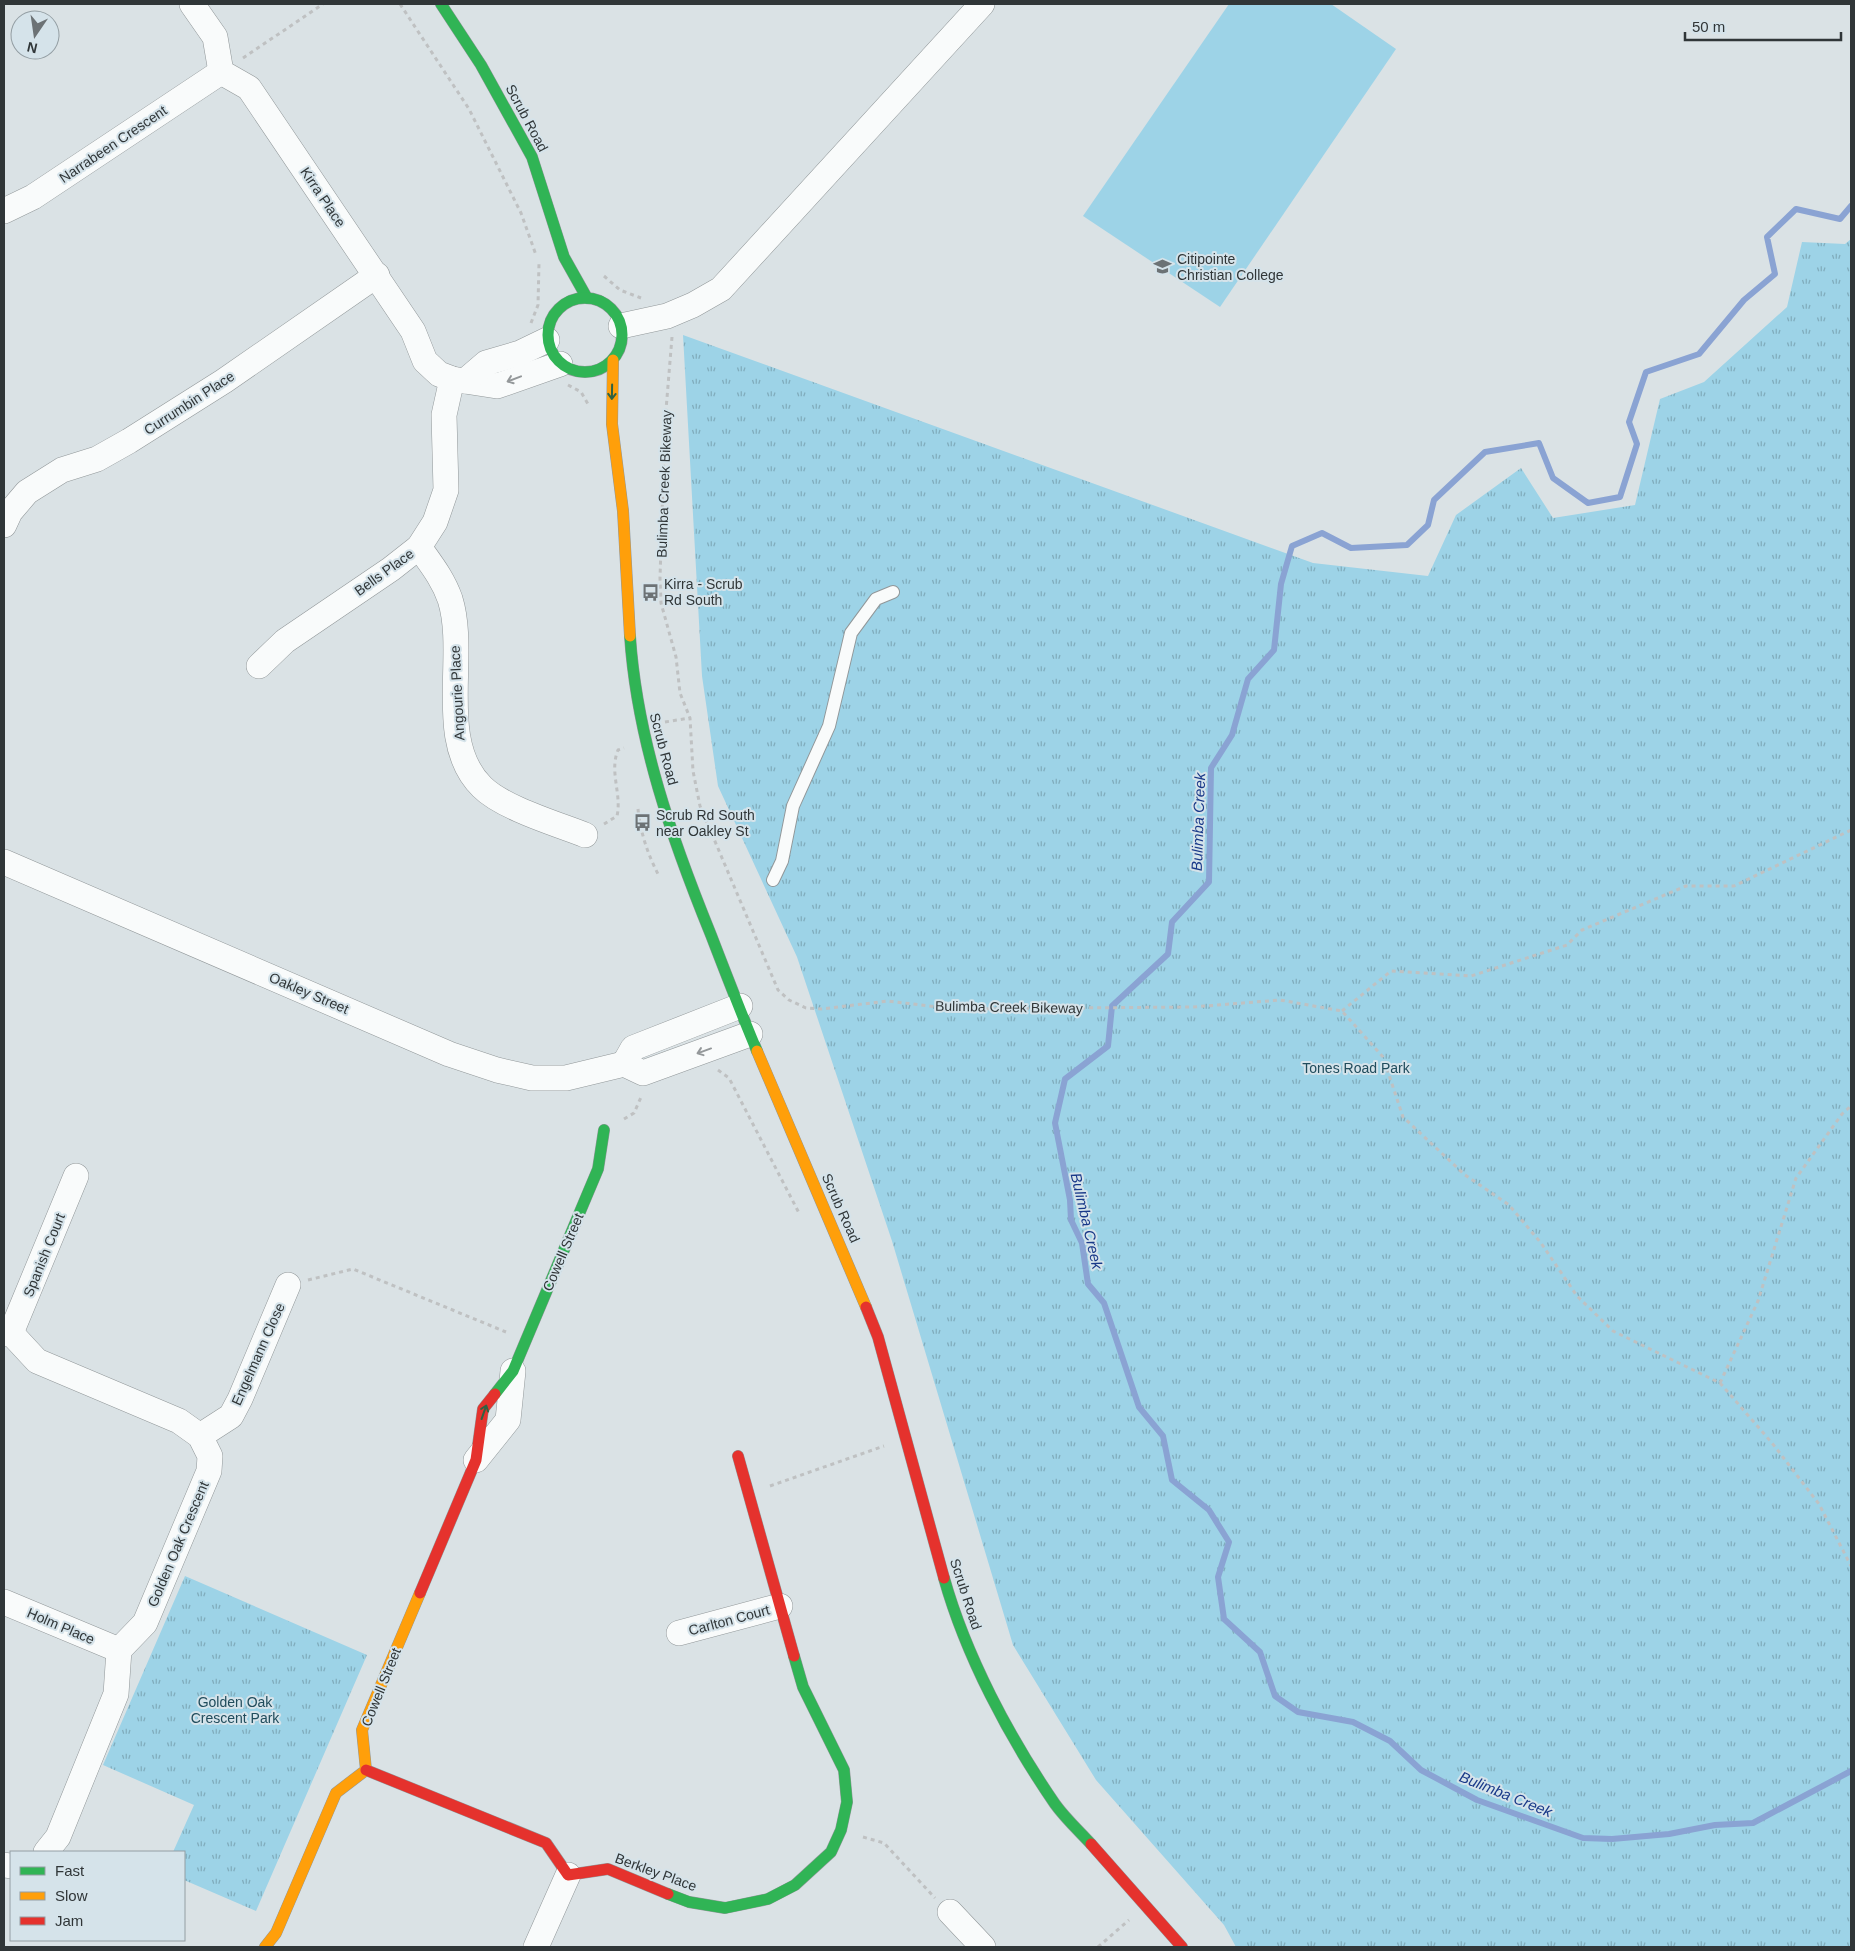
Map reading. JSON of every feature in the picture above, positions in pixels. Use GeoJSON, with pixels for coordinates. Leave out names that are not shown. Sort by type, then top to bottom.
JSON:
{"type":"FeatureCollection","features":[{"type":"Feature","properties":{"kind":"street"},"geometry":{"type":"LineString","coordinates":[[192,4],[215,37],[221,72]]}},
{"type":"Feature","properties":{"kind":"street","name":"Scrub Road"},"geometry":{"type":"LineString","coordinates":[[441,4],[481,65],[532,157],[564,257],[587,298]]}},
{"type":"Feature","properties":{"kind":"street"},"geometry":{"type":"LineString","coordinates":[[621,326],[666,316],[692,305],[721,289],[982,4]]}},
{"type":"Feature","properties":{"kind":"street","name":"Narrabeen Crescent"},"geometry":{"type":"LineString","coordinates":[[4,211],[33,197],[221,72]]}},
{"type":"Feature","properties":{"kind":"street","name":"Kirra Place"},"geometry":{"type":"LineString","coordinates":[[221,72],[249,88],[413,331],[425,362],[439,374],[458,380],[497,386],[560,364]]}},
{"type":"Feature","properties":{"kind":"street","name":"Scrub Road"},"geometry":{"type":"LineString","coordinates":[[559,307],[564,257]]}},
{"type":"Feature","properties":{"kind":"street","name":"Currumbin Place"},"geometry":{"type":"LineString","coordinates":[[4,525],[10,512],[27,492],[62,470],[97,459],[129,441],[224,381],[377,275]]}},
{"type":"Feature","properties":{"kind":"street"},"geometry":{"type":"LineString","coordinates":[[587,298],[606,304],[616,314],[621,326],[620,348],[613,360],[588,377],[560,364],[551,353],[547,340],[549,322],[559,307],[572,300],[587,298]]}},
{"type":"Feature","properties":{"kind":"street"},"geometry":{"type":"LineString","coordinates":[[458,380],[486,363],[520,354],[547,340]]}},
{"type":"Feature","properties":{"kind":"street","name":"Scrub Road"},"geometry":{"type":"LineString","coordinates":[[613,360],[612,424],[623,511],[633,678],[641,725],[677,851],[713,945],[844,1251],[878,1337],[950,1599],[996,1709],[1056,1805],[1182,1947]]}},
{"type":"Feature","properties":{"kind":"street","name":"Bells Place"},"geometry":{"type":"LineString","coordinates":[[259,666],[285,641],[391,569],[419,547],[435,522],[446,490],[444,415],[458,380]]}},
{"type":"Feature","properties":{"kind":"street","name":"Scrub Road"},"geometry":{"type":"LineString","coordinates":[[599,398],[612,424]]}},
{"type":"Feature","properties":{"kind":"street","name":"Angourie Place"},"geometry":{"type":"LineString","coordinates":[[419,547],[440,575],[450,601],[454,632],[458,738],[466,765],[482,787],[505,803],[585,835]]}},
{"type":"Feature","properties":{"kind":"street","name":"Oakley Street"},"geometry":{"type":"LineString","coordinates":[[4,862],[449,1054],[497,1070],[532,1078],[566,1078],[633,1068],[750,1034]]}},
{"type":"Feature","properties":{"kind":"street"},"geometry":{"type":"LineString","coordinates":[[633,1068],[633,1048],[740,1006]]}},
{"type":"Feature","properties":{"kind":"street","name":"Cowell Street"},"geometry":{"type":"LineString","coordinates":[[366,1770],[362,1730],[476,1460],[508,1420],[513,1371],[598,1169],[604,1130]]}},
{"type":"Feature","properties":{"kind":"street","name":"Spanish Court"},"geometry":{"type":"LineString","coordinates":[[8,1334],[76,1176]]}},
{"type":"Feature","properties":{"kind":"street","name":"Engelmann Close"},"geometry":{"type":"LineString","coordinates":[[200,1436],[231,1416],[288,1285]]}},
{"type":"Feature","properties":{"kind":"street"},"geometry":{"type":"LineString","coordinates":[[8,1334],[37,1361],[179,1421],[200,1436]]}},
{"type":"Feature","properties":{"kind":"street","name":"Golden Oak Crescent"},"geometry":{"type":"LineString","coordinates":[[118,1650],[145,1623],[209,1471],[210,1456],[200,1436]]}},
{"type":"Feature","properties":{"kind":"street","name":"Berkley Place"},"geometry":{"type":"LineString","coordinates":[[568,1875],[608,1868],[689,1902],[725,1908],[768,1899],[795,1885],[831,1852],[842,1830],[847,1802],[844,1770],[803,1687],[738,1456]]}},
{"type":"Feature","properties":{"kind":"street","name":"Holm Place"},"geometry":{"type":"LineString","coordinates":[[4,1602],[118,1650]]}},
{"type":"Feature","properties":{"kind":"street","name":"Carlton Court"},"geometry":{"type":"LineString","coordinates":[[679,1633],[780,1606]]}},
{"type":"Feature","properties":{"kind":"street"},"geometry":{"type":"LineString","coordinates":[[47,1851],[58,1837],[116,1694],[118,1650]]}},
{"type":"Feature","properties":{"kind":"street"},"geometry":{"type":"LineString","coordinates":[[272,1943],[336,1792],[366,1770],[546,1843],[568,1875],[536,1947]]}},
{"type":"Feature","properties":{"kind":"street"},"geometry":{"type":"LineString","coordinates":[[950,1912],[983,1947]]}},
{"type":"Feature","properties":{"kind":"lane"},"geometry":{"type":"LineString","coordinates":[[773,880],[782,861],[792,806],[829,726],[851,633],[876,599],[893,592]]}},
{"type":"Feature","properties":{"kind":"path"},"geometry":{"type":"LineString","coordinates":[[221,72],[323,4]]}},
{"type":"Feature","properties":{"kind":"path"},"geometry":{"type":"LineString","coordinates":[[599,270],[620,290],[643,299]]}},
{"type":"Feature","properties":{"kind":"path"},"geometry":{"type":"LineString","coordinates":[[539,275],[562,279]]}},
{"type":"Feature","properties":{"kind":"path","name":"Bulimba Creek Bikeway"},"geometry":{"type":"LineString","coordinates":[[666,316],[673,331],[665,422],[660,578],[661,603],[676,657],[680,693],[690,718],[693,771],[700,806],[778,990],[789,1000],[806,1008],[821,1009],[888,1001],[954,1009],[1166,1007],[1280,1000],[1342,1011]]}},
{"type":"Feature","properties":{"kind":"path"},"geometry":{"type":"LineString","coordinates":[[585,835],[617,816],[620,804],[614,762],[618,750],[626,747]]}},
{"type":"Feature","properties":{"kind":"path"},"geometry":{"type":"LineString","coordinates":[[1851,830],[1734,886],[1686,886],[1582,930],[1568,945],[1471,976],[1391,971],[1342,1011],[1383,1057],[1403,1116],[1465,1175],[1509,1205],[1541,1243],[1583,1302],[1613,1331],[1720,1383],[1772,1443],[1818,1504],[1851,1566]]}},
{"type":"Feature","properties":{"kind":"path"},"geometry":{"type":"LineString","coordinates":[[604,1130],[634,1113],[646,1086],[633,1068]]}},
{"type":"Feature","properties":{"kind":"path"},"geometry":{"type":"LineString","coordinates":[[1720,1383],[1758,1301],[1796,1178],[1842,1114],[1851,1106]]}},
{"type":"Feature","properties":{"kind":"path"},"geometry":{"type":"LineString","coordinates":[[288,1285],[353,1269],[526,1340]]}},
{"type":"Feature","properties":{"kind":"path"},"geometry":{"type":"LineString","coordinates":[[748,1493],[887,1446]]}},
{"type":"Feature","properties":{"kind":"path"},"geometry":{"type":"LineString","coordinates":[[842,1830],[884,1843],[950,1912]]}},
{"type":"Feature","properties":{"kind":"path"},"geometry":{"type":"LineString","coordinates":[[1098,1947],[1129,1920]]}},
{"type":"Feature","properties":{"kind":"green space"},"geometry":{"type":"Polygon","coordinates":[[[1229,4],[1331,4],[1396,49],[1220,307],[1083,216],[1229,4]]]}},
{"type":"Feature","properties":{"kind":"green space","name":"Tones Road Park"},"geometry":{"type":"Polygon","coordinates":[[[1851,239],[1851,1947],[1236,1947],[1224,1925],[1096,1780],[1013,1645],[892,1241],[797,957],[718,786],[702,676],[683,335],[1313,563],[1428,576],[1456,515],[1521,468],[1553,518],[1635,505],[1660,399],[1704,382],[1787,307],[1802,242],[1845,244],[1851,239]]]}},
{"type":"Feature","properties":{"kind":"green space","name":"Golden Oak Crescent Park"},"geometry":{"type":"Polygon","coordinates":[[[185,1576],[367,1655],[256,1911],[185,1880],[185,1851],[173,1851],[194,1805],[103,1765],[185,1576]]]}},
{"type":"Feature","properties":{"kind":"waterway","name":"Bulimba Creek"},"geometry":{"type":"LineString","coordinates":[[1851,206],[1840,219],[1796,209],[1767,237],[1775,274],[1744,300],[1699,354],[1646,372],[1629,422],[1637,444],[1620,497],[1588,503],[1553,478],[1539,443],[1485,452],[1434,500],[1428,525],[1407,545],[1351,548],[1322,533],[1292,546],[1281,584],[1274,650],[1248,679],[1232,735],[1211,768],[1209,882],[1172,922],[1168,954],[1112,1006],[1108,1046],[1065,1079],[1055,1123],[1070,1200],[1071,1220],[1082,1243],[1088,1284],[1104,1303],[1139,1407],[1163,1436],[1172,1480],[1209,1510],[1229,1542],[1218,1577],[1224,1619],[1260,1652],[1275,1696],[1298,1712],[1353,1722],[1390,1741],[1421,1770],[1477,1800],[1583,1838],[1612,1839],[1669,1834],[1715,1825],[1753,1823],[1851,1771]]}},
{"type":"Feature","properties":{"kind":"traffic: fast"},"geometry":{"type":"LineString","coordinates":[[441,4],[481,65],[532,157],[564,257],[587,298]]}},
{"type":"Feature","properties":{"kind":"traffic: fast"},"geometry":{"type":"LineString","coordinates":[[578,298],[592,298],[606,304],[616,314],[622,328],[622,335],[620,349],[606,366],[592,372],[578,372],[564,366],[554,356],[548,342],[548,328],[554,314],[564,304],[578,298]]}},
{"type":"Feature","properties":{"kind":"traffic: fast"},"geometry":{"type":"LineString","coordinates":[[630,636],[640,713],[648,751],[670,826],[757,1051]]}},
{"type":"Feature","properties":{"kind":"traffic: fast"},"geometry":{"type":"LineString","coordinates":[[495,1394],[513,1371],[598,1169],[604,1130]]}},
{"type":"Feature","properties":{"kind":"traffic: fast"},"geometry":{"type":"LineString","coordinates":[[944,1578],[964,1637],[1005,1724],[1055,1804],[1091,1844]]}},
{"type":"Feature","properties":{"kind":"traffic: fast"},"geometry":{"type":"LineString","coordinates":[[668,1894],[689,1902],[725,1908],[768,1899],[795,1885],[831,1852],[841,1830],[847,1802],[844,1770],[803,1687],[794,1656]]}},
{"type":"Feature","properties":{"kind":"traffic: slow"},"geometry":{"type":"LineString","coordinates":[[613,360],[612,424],[623,511],[630,636]]}},
{"type":"Feature","properties":{"kind":"traffic: slow"},"geometry":{"type":"LineString","coordinates":[[757,1051],[866,1307]]}},
{"type":"Feature","properties":{"kind":"traffic: slow"},"geometry":{"type":"LineString","coordinates":[[265,1947],[276,1933],[336,1793],[366,1770],[362,1730],[420,1593]]}},
{"type":"Feature","properties":{"kind":"traffic: jam"},"geometry":{"type":"LineString","coordinates":[[866,1307],[878,1337],[944,1578]]}},
{"type":"Feature","properties":{"kind":"traffic: jam"},"geometry":{"type":"LineString","coordinates":[[420,1593],[476,1460],[483,1409],[495,1394]]}},
{"type":"Feature","properties":{"kind":"traffic: jam"},"geometry":{"type":"LineString","coordinates":[[738,1456],[794,1656]]}},
{"type":"Feature","properties":{"kind":"traffic: jam"},"geometry":{"type":"LineString","coordinates":[[366,1770],[546,1843],[568,1875],[608,1869],[668,1894]]}},
{"type":"Feature","properties":{"kind":"traffic: jam"},"geometry":{"type":"LineString","coordinates":[[1091,1844],[1182,1947]]}},
{"type":"Feature","properties":{"kind":"place","name":"Citipointe Christian College"},"geometry":{"type":"Point","coordinates":[1163,267]}},
{"type":"Feature","properties":{"kind":"place","name":"Kirra - Scrub Rd South"},"geometry":{"type":"Point","coordinates":[650,592]}},
{"type":"Feature","properties":{"kind":"place","name":"Scrub Rd South near Oakley St"},"geometry":{"type":"Point","coordinates":[642,823]}}]}
